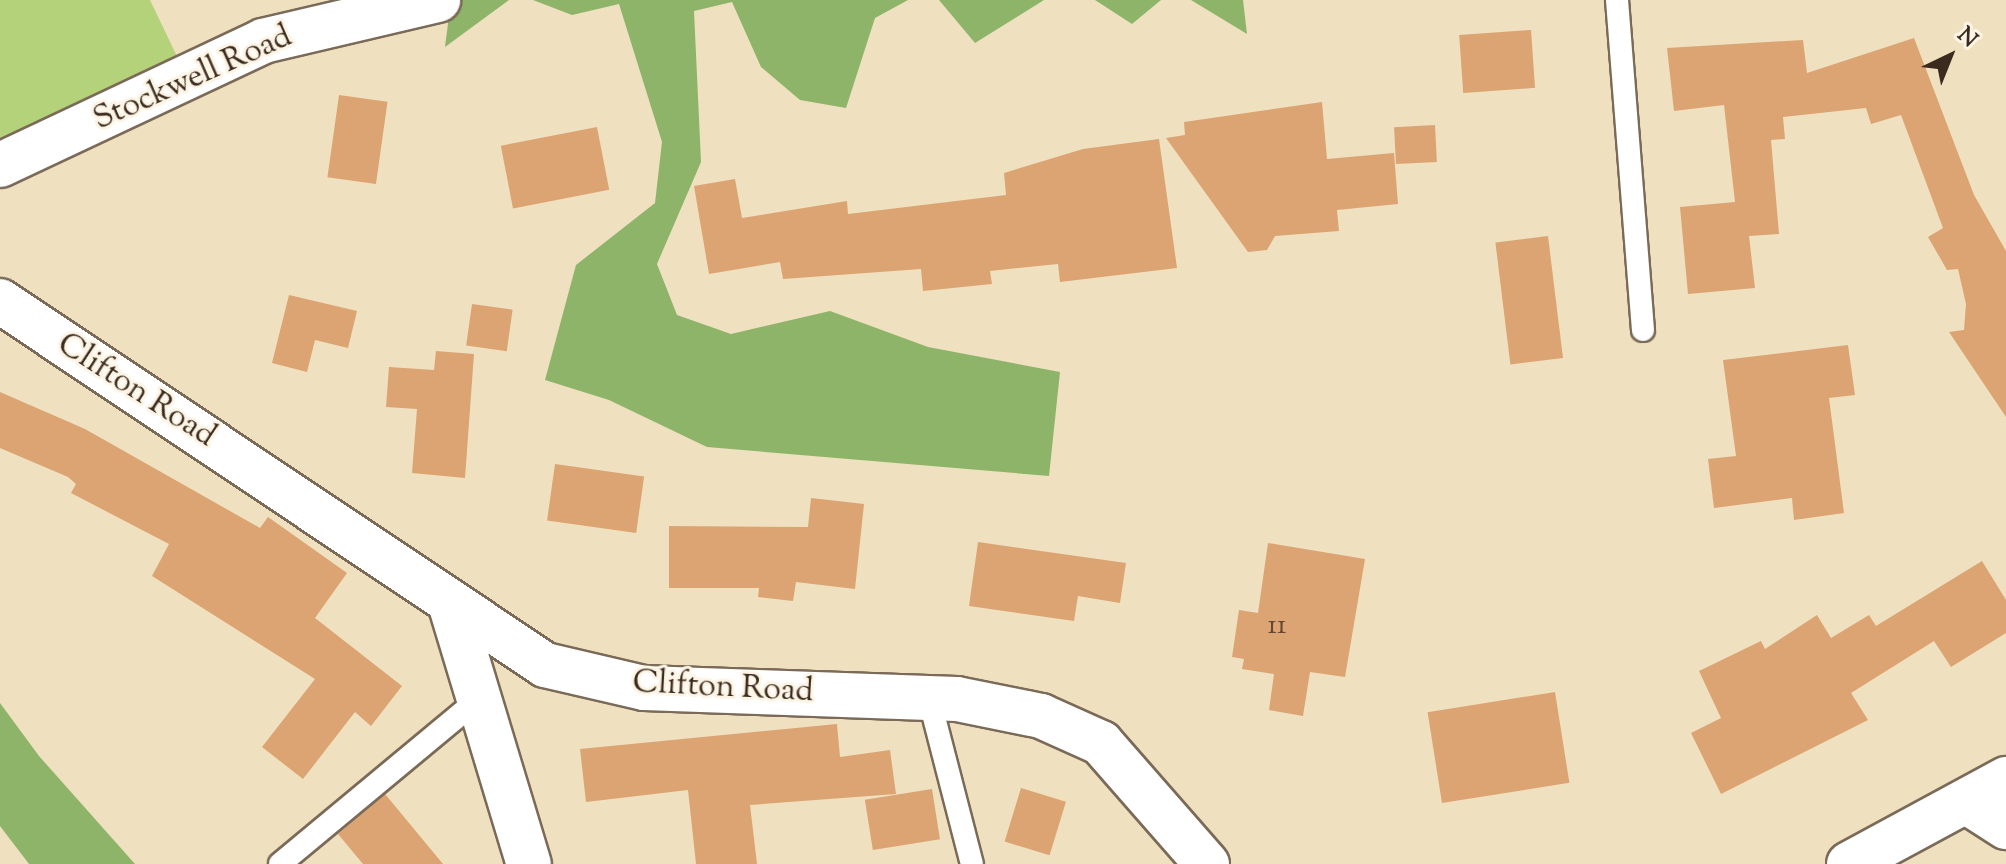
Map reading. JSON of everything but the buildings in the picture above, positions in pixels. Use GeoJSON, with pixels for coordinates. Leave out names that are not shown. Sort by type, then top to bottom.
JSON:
{"type":"FeatureCollection","features":[{"type":"Feature","properties":{"kind":"street","name":"Stockwell Road"},"geometry":{"type":"LineString","coordinates":[[0,165],[263,41],[438,0]]}},
{"type":"Feature","properties":{"kind":"street","name":"Clifton Road"},"geometry":{"type":"LineString","coordinates":[[0,301],[545,665],[644,688],[929,698],[1041,716],[1101,743],[1207,864]]}},
{"type":"Feature","properties":{"kind":"street"},"geometry":{"type":"LineString","coordinates":[[450,603],[476,701],[529,864]]}},
{"type":"Feature","properties":{"kind":"street"},"geometry":{"type":"LineString","coordinates":[[1849,864],[1970,804],[2006,779]]}},
{"type":"Feature","properties":{"kind":"street"},"geometry":{"type":"LineString","coordinates":[[1970,804],[2006,827]]}},
{"type":"Feature","properties":{"kind":"lane"},"geometry":{"type":"LineString","coordinates":[[1617,0],[1643,330]]}},
{"type":"Feature","properties":{"kind":"lane"},"geometry":{"type":"LineString","coordinates":[[929,698],[972,864]]}},
{"type":"Feature","properties":{"kind":"lane"},"geometry":{"type":"LineString","coordinates":[[280,864],[476,701]]}},
{"type":"Feature","properties":{"kind":"green space"},"geometry":{"type":"Polygon","coordinates":[[[0,0],[150,0],[184,71],[0,153],[0,0]]]}},
{"type":"Feature","properties":{"kind":"green space"},"geometry":{"type":"Polygon","coordinates":[[[451,0],[509,0],[445,47],[451,0]]]}},
{"type":"Feature","properties":{"kind":"green space"},"geometry":{"type":"Polygon","coordinates":[[[533,0],[908,0],[875,18],[846,108],[800,100],[761,67],[732,2],[694,11],[701,162],[657,264],[677,315],[731,334],[830,311],[928,347],[1060,372],[1049,476],[707,447],[609,400],[545,380],[576,265],[655,203],[662,142],[619,4],[572,15],[533,0]]]}},
{"type":"Feature","properties":{"kind":"green space"},"geometry":{"type":"Polygon","coordinates":[[[939,0],[1044,0],[975,43],[939,0]]]}},
{"type":"Feature","properties":{"kind":"green space"},"geometry":{"type":"Polygon","coordinates":[[[1095,0],[1161,0],[1132,24],[1095,0]]]}},
{"type":"Feature","properties":{"kind":"green space"},"geometry":{"type":"Polygon","coordinates":[[[1191,0],[1243,0],[1247,34],[1191,0]]]}},
{"type":"Feature","properties":{"kind":"green space"},"geometry":{"type":"Polygon","coordinates":[[[0,703],[39,756],[135,864],[29,864],[0,826],[0,703]]]}}]}
